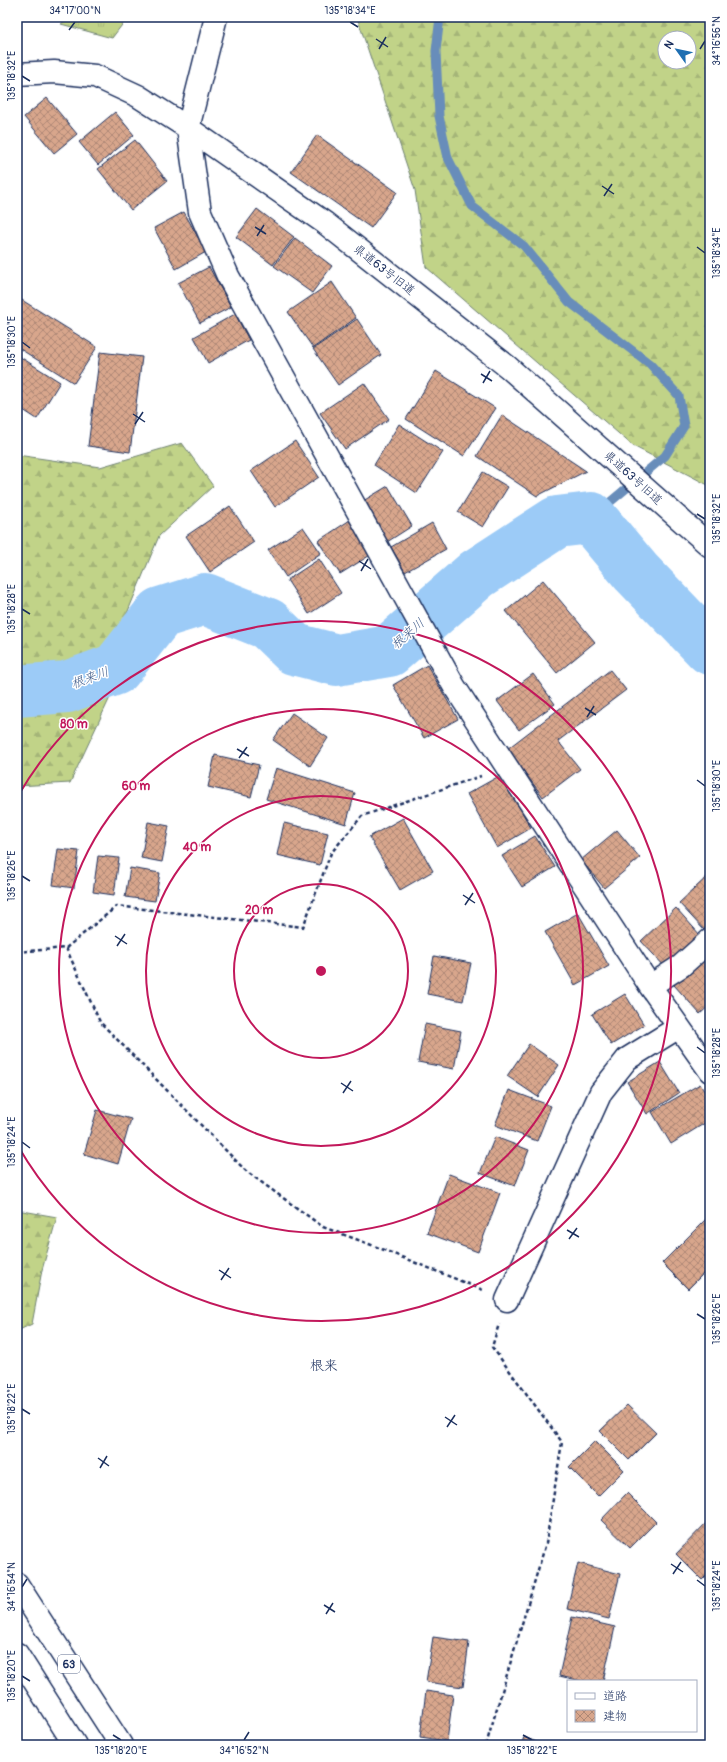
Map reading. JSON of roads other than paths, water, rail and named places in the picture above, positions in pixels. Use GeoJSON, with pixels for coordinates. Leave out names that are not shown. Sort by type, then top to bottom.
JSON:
{"type":"FeatureCollection","features":[{"type":"Feature","properties":{"kind":"street"},"geometry":{"type":"LineString","coordinates":[[216,17],[188,128],[200,212],[228,276],[454,686],[650,986],[710,1071]]}},
{"type":"Feature","properties":{"kind":"street","name":"県道63号旧道"},"geometry":{"type":"LineString","coordinates":[[17,74],[54,72],[95,76],[138,96],[188,128],[324,223],[508,367],[710,546]]}},
{"type":"Feature","properties":{"kind":"street"},"geometry":{"type":"LineString","coordinates":[[650,986],[681,966],[710,940]]}},
{"type":"Feature","properties":{"kind":"street"},"geometry":{"type":"LineString","coordinates":[[507,1300],[601,1092],[627,1059],[679,1028]]}},
{"type":"Feature","properties":{"kind":"street","name":"63"},"geometry":{"type":"LineString","coordinates":[[17,1584],[121,1745]]}},
{"type":"Feature","properties":{"kind":"street"},"geometry":{"type":"LineString","coordinates":[[17,1654],[75,1745]]}},
{"type":"Feature","properties":{"kind":"waterway"},"geometry":{"type":"LineString","coordinates":[[440,17],[436,51],[439,116],[448,158],[472,206],[524,246],[569,302],[650,364],[679,396],[684,426],[665,456],[591,518]]}},
{"type":"Feature","properties":{"kind":"waterway","name":"根来川"},"geometry":{"type":"LineString","coordinates":[[17,691],[67,687],[116,669],[160,613],[205,599],[268,624],[294,649],[337,660],[389,651],[477,574],[557,522],[591,518],[636,572],[710,649]]}},
{"type":"Feature","properties":{"kind":"district","name":"根来"},"geometry":{"type":"Point","coordinates":[324,1365]}}]}
